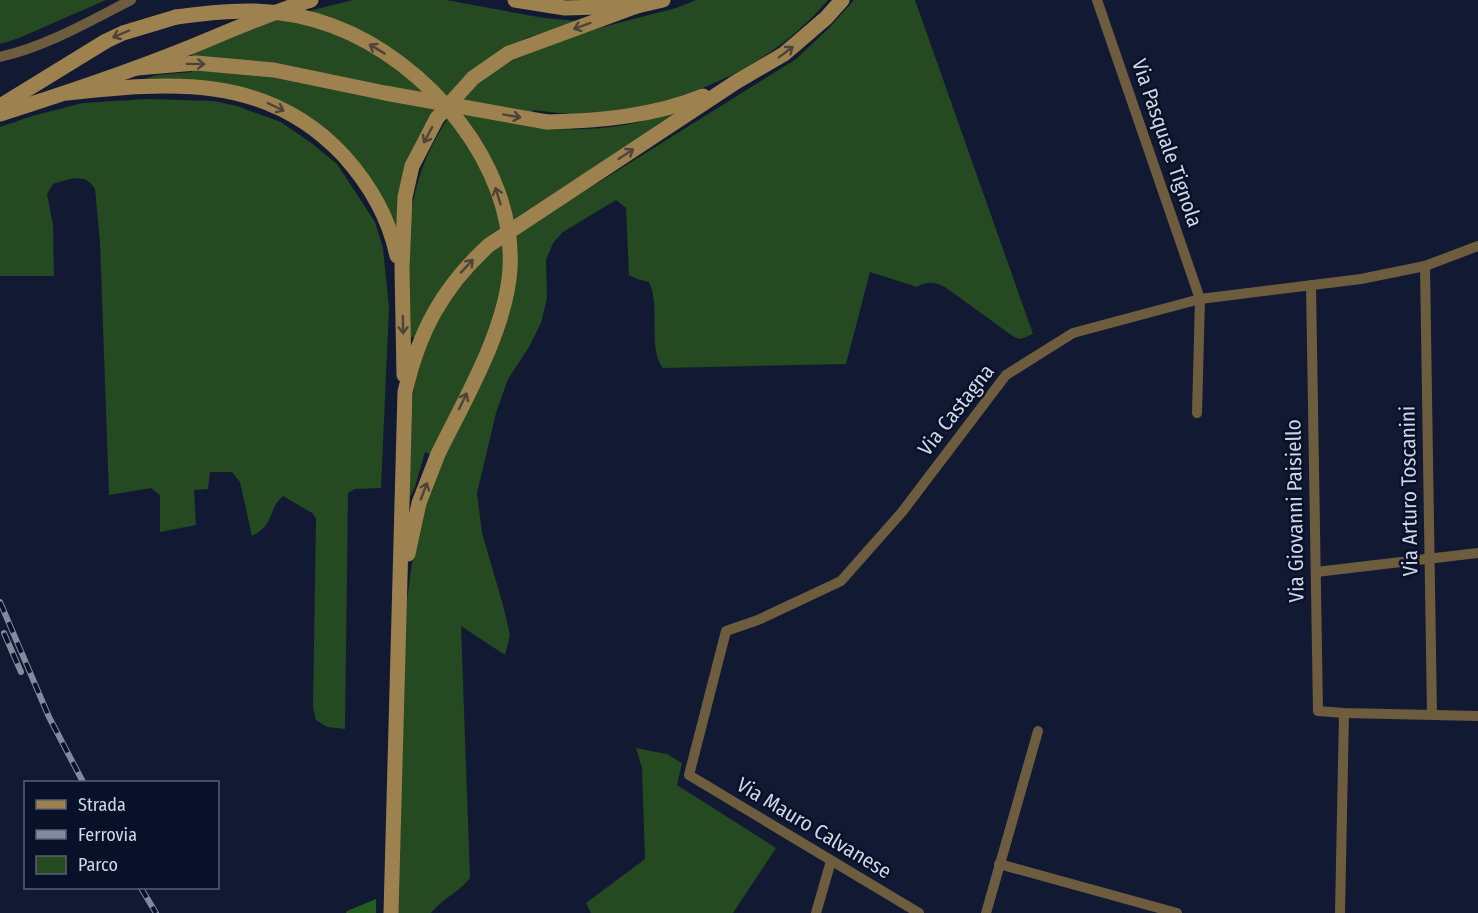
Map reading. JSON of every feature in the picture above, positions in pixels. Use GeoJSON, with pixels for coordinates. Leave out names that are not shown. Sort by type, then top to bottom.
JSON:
{"type":"FeatureCollection","features":[{"type":"Feature","properties":{"kind":"main road"},"geometry":{"type":"LineString","coordinates":[[0,114],[137,68],[278,10],[311,0]]}},
{"type":"Feature","properties":{"kind":"main road"},"geometry":{"type":"LineString","coordinates":[[515,0],[565,8],[637,6]]}},
{"type":"Feature","properties":{"kind":"main road"},"geometry":{"type":"LineString","coordinates":[[391,913],[399,610],[407,531],[402,276],[405,205],[412,166],[437,118],[460,91],[473,78],[509,53],[637,6],[663,0]]}},
{"type":"Feature","properties":{"kind":"main road"},"geometry":{"type":"LineString","coordinates":[[405,392],[417,349],[442,297],[466,266],[489,245],[736,82],[784,54],[826,18],[842,0]]}},
{"type":"Feature","properties":{"kind":"main road"},"geometry":{"type":"LineString","coordinates":[[0,106],[86,52],[123,33],[177,17],[221,10],[259,10],[292,15],[334,26],[377,48],[414,75],[453,114],[486,162],[499,194],[509,238],[510,269],[504,302],[493,339],[438,454],[407,531]]}},
{"type":"Feature","properties":{"kind":"main road"},"geometry":{"type":"LineString","coordinates":[[137,68],[196,63],[274,70],[547,122],[599,119],[654,110],[688,102],[736,82]]}},
{"type":"Feature","properties":{"kind":"main road"},"geometry":{"type":"LineString","coordinates":[[68,93],[137,86],[220,89],[247,95],[308,124],[333,145],[369,188],[385,216],[396,248],[402,276]]}},
{"type":"Feature","properties":{"kind":"street"},"geometry":{"type":"LineString","coordinates":[[0,57],[24,51],[60,37],[131,0]]}},
{"type":"Feature","properties":{"kind":"street","name":"Via Pasquale Tignola"},"geometry":{"type":"LineString","coordinates":[[1097,0],[1200,299]]}},
{"type":"Feature","properties":{"kind":"street","name":"Via Castagna"},"geometry":{"type":"LineString","coordinates":[[688,775],[726,631],[758,620],[841,581],[902,512],[1006,375],[1073,333],[1200,299],[1361,279],[1425,266],[1478,246]]}},
{"type":"Feature","properties":{"kind":"street","name":"Via Arturo Toscanini"},"geometry":{"type":"LineString","coordinates":[[1425,266],[1432,715]]}},
{"type":"Feature","properties":{"kind":"street","name":"Via Giovanni Paisiello"},"geometry":{"type":"LineString","coordinates":[[1311,285],[1318,711],[1344,713]]}},
{"type":"Feature","properties":{"kind":"street"},"geometry":{"type":"LineString","coordinates":[[1197,413],[1200,299]]}},
{"type":"Feature","properties":{"kind":"street"},"geometry":{"type":"LineString","coordinates":[[1316,572],[1478,553]]}},
{"type":"Feature","properties":{"kind":"street"},"geometry":{"type":"LineString","coordinates":[[1340,913],[1344,713],[1478,716]]}},
{"type":"Feature","properties":{"kind":"street"},"geometry":{"type":"LineString","coordinates":[[986,913],[1038,730]]}},
{"type":"Feature","properties":{"kind":"street","name":"Via Mauro Calvanese"},"geometry":{"type":"LineString","coordinates":[[688,775],[920,913]]}},
{"type":"Feature","properties":{"kind":"street"},"geometry":{"type":"LineString","coordinates":[[816,913],[831,861]]}},
{"type":"Feature","properties":{"kind":"street"},"geometry":{"type":"LineString","coordinates":[[999,864],[1177,913]]}},
{"type":"Feature","properties":{"kind":"green space"},"geometry":{"type":"Polygon","coordinates":[[[0,0],[106,0],[0,44],[0,0]]]}},
{"type":"Feature","properties":{"kind":"green space"},"geometry":{"type":"Polygon","coordinates":[[[353,0],[446,0],[544,18],[578,21],[526,38],[493,56],[473,72],[402,179],[395,235],[378,195],[274,103],[124,85],[157,75],[192,72],[192,54],[272,20],[353,0]]]}},
{"type":"Feature","properties":{"kind":"green space"},"geometry":{"type":"Polygon","coordinates":[[[696,0],[828,0],[782,44],[756,62],[699,89],[669,100],[607,113],[579,114],[533,110],[532,127],[551,129],[607,128],[644,121],[680,110],[683,113],[513,221],[416,337],[408,338],[409,246],[415,193],[428,154],[450,116],[463,99],[494,71],[530,51],[696,0]]]}},
{"type":"Feature","properties":{"kind":"green space"},"geometry":{"type":"Polygon","coordinates":[[[854,0],[915,0],[1033,334],[1021,339],[1014,337],[941,285],[928,283],[917,287],[870,272],[846,364],[663,368],[656,350],[654,303],[649,282],[629,275],[626,208],[616,200],[563,232],[553,243],[546,260],[547,298],[541,323],[529,347],[508,379],[496,413],[477,493],[482,533],[510,635],[505,655],[461,626],[470,878],[431,913],[397,913],[404,621],[421,515],[441,460],[425,452],[415,487],[409,499],[414,382],[421,356],[445,306],[482,260],[516,234],[796,59],[829,28],[854,0]]]}},
{"type":"Feature","properties":{"kind":"green space"},"geometry":{"type":"Polygon","coordinates":[[[147,99],[214,101],[237,106],[281,122],[337,164],[375,222],[383,248],[389,308],[381,488],[355,489],[348,493],[345,729],[327,727],[316,720],[313,707],[316,518],[312,513],[283,496],[275,506],[265,527],[252,536],[240,482],[232,472],[210,472],[208,489],[194,490],[196,525],[160,532],[160,495],[151,488],[109,495],[100,242],[95,189],[91,184],[82,179],[71,179],[53,184],[47,194],[53,225],[54,276],[0,276],[0,127],[83,103],[147,99]]]}},
{"type":"Feature","properties":{"kind":"green space"},"geometry":{"type":"Polygon","coordinates":[[[636,748],[667,754],[682,763],[677,785],[776,848],[733,913],[591,913],[586,903],[645,859],[642,768],[636,748]]]}},
{"type":"Feature","properties":{"kind":"green space"},"geometry":{"type":"Polygon","coordinates":[[[376,899],[376,913],[346,913],[347,911],[376,899]]]}},
{"type":"Feature","properties":{"kind":"railway"},"geometry":{"type":"LineString","coordinates":[[0,602],[49,717],[82,781]]}},
{"type":"Feature","properties":{"kind":"railway"},"geometry":{"type":"LineString","coordinates":[[4,633],[21,672]]}},
{"type":"Feature","properties":{"kind":"railway"},"geometry":{"type":"LineString","coordinates":[[142,889],[156,913]]}}]}
